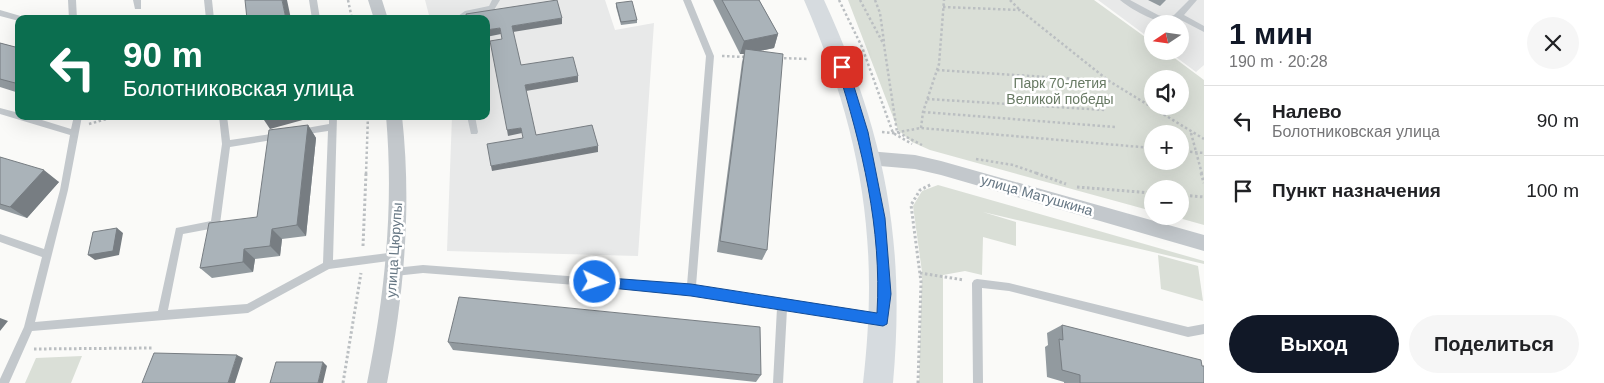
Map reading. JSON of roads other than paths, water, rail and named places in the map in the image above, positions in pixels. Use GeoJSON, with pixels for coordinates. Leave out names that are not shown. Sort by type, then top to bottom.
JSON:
{"type":"FeatureCollection","features":[{"type":"Feature","properties":{"kind":"street"},"geometry":{"type":"LineString","coordinates":[[375,0],[380,15]]}},
{"type":"Feature","properties":{"kind":"street"},"geometry":{"type":"LineString","coordinates":[[814,0],[849,82],[868,158],[879,218],[883,254],[883,320],[878,383]]}},
{"type":"Feature","properties":{"kind":"street","name":"улица Цюрупы"},"geometry":{"type":"LineString","coordinates":[[377,383],[396,264],[398,148],[394,120]]}},
{"type":"Feature","properties":{"kind":"street","name":"улица Матушкина"},"geometry":{"type":"LineString","coordinates":[[868,158],[930,166],[1204,243]]}},
{"type":"Feature","properties":{"kind":"lane"},"geometry":{"type":"LineString","coordinates":[[72,0],[74,15]]}},
{"type":"Feature","properties":{"kind":"lane"},"geometry":{"type":"LineString","coordinates":[[208,0],[210,15]]}},
{"type":"Feature","properties":{"kind":"lane"},"geometry":{"type":"LineString","coordinates":[[313,0],[315,15]]}},
{"type":"Feature","properties":{"kind":"lane"},"geometry":{"type":"LineString","coordinates":[[465,15],[491,8],[496,0]]}},
{"type":"Feature","properties":{"kind":"lane"},"geometry":{"type":"LineString","coordinates":[[688,0],[710,56],[691,290]]}},
{"type":"Feature","properties":{"kind":"lane"},"geometry":{"type":"LineString","coordinates":[[1124,0],[1154,15]]}},
{"type":"Feature","properties":{"kind":"lane"},"geometry":{"type":"LineString","coordinates":[[1178,15],[1193,0]]}},
{"type":"Feature","properties":{"kind":"lane"},"geometry":{"type":"LineString","coordinates":[[0,13],[15,17]]}},
{"type":"Feature","properties":{"kind":"lane"},"geometry":{"type":"LineString","coordinates":[[1189,21],[1204,29]]}},
{"type":"Feature","properties":{"kind":"lane"},"geometry":{"type":"LineString","coordinates":[[0,111],[15,115]]}},
{"type":"Feature","properties":{"kind":"lane"},"geometry":{"type":"LineString","coordinates":[[36,120],[76,130]]}},
{"type":"Feature","properties":{"kind":"lane"},"geometry":{"type":"LineString","coordinates":[[4,383],[29,327],[64,190],[77,120]]}},
{"type":"Feature","properties":{"kind":"lane"},"geometry":{"type":"LineString","coordinates":[[162,316],[179,231],[215,224],[226,144],[223,120]]}},
{"type":"Feature","properties":{"kind":"lane"},"geometry":{"type":"LineString","coordinates":[[328,265],[333,120]]}},
{"type":"Feature","properties":{"kind":"lane"},"geometry":{"type":"LineString","coordinates":[[472,120],[474,132]]}},
{"type":"Feature","properties":{"kind":"lane"},"geometry":{"type":"LineString","coordinates":[[294,133],[333,127]]}},
{"type":"Feature","properties":{"kind":"lane"},"geometry":{"type":"LineString","coordinates":[[226,144],[284,135]]}},
{"type":"Feature","properties":{"kind":"lane"},"geometry":{"type":"LineString","coordinates":[[0,238],[47,254]]}},
{"type":"Feature","properties":{"kind":"lane"},"geometry":{"type":"LineString","coordinates":[[29,327],[248,308],[328,265],[363,261],[423,269],[691,290],[883,320]]}},
{"type":"Feature","properties":{"kind":"lane"},"geometry":{"type":"LineString","coordinates":[[978,383],[977,283],[1009,287],[1188,332],[1204,329]]}},
{"type":"Feature","properties":{"kind":"lane"},"geometry":{"type":"LineString","coordinates":[[778,383],[782,304]]}},
{"type":"Feature","properties":{"kind":"park label","name":"Парк 70-летия Великой победы"},"geometry":{"type":"Point","coordinates":[1060,92]}}]}
